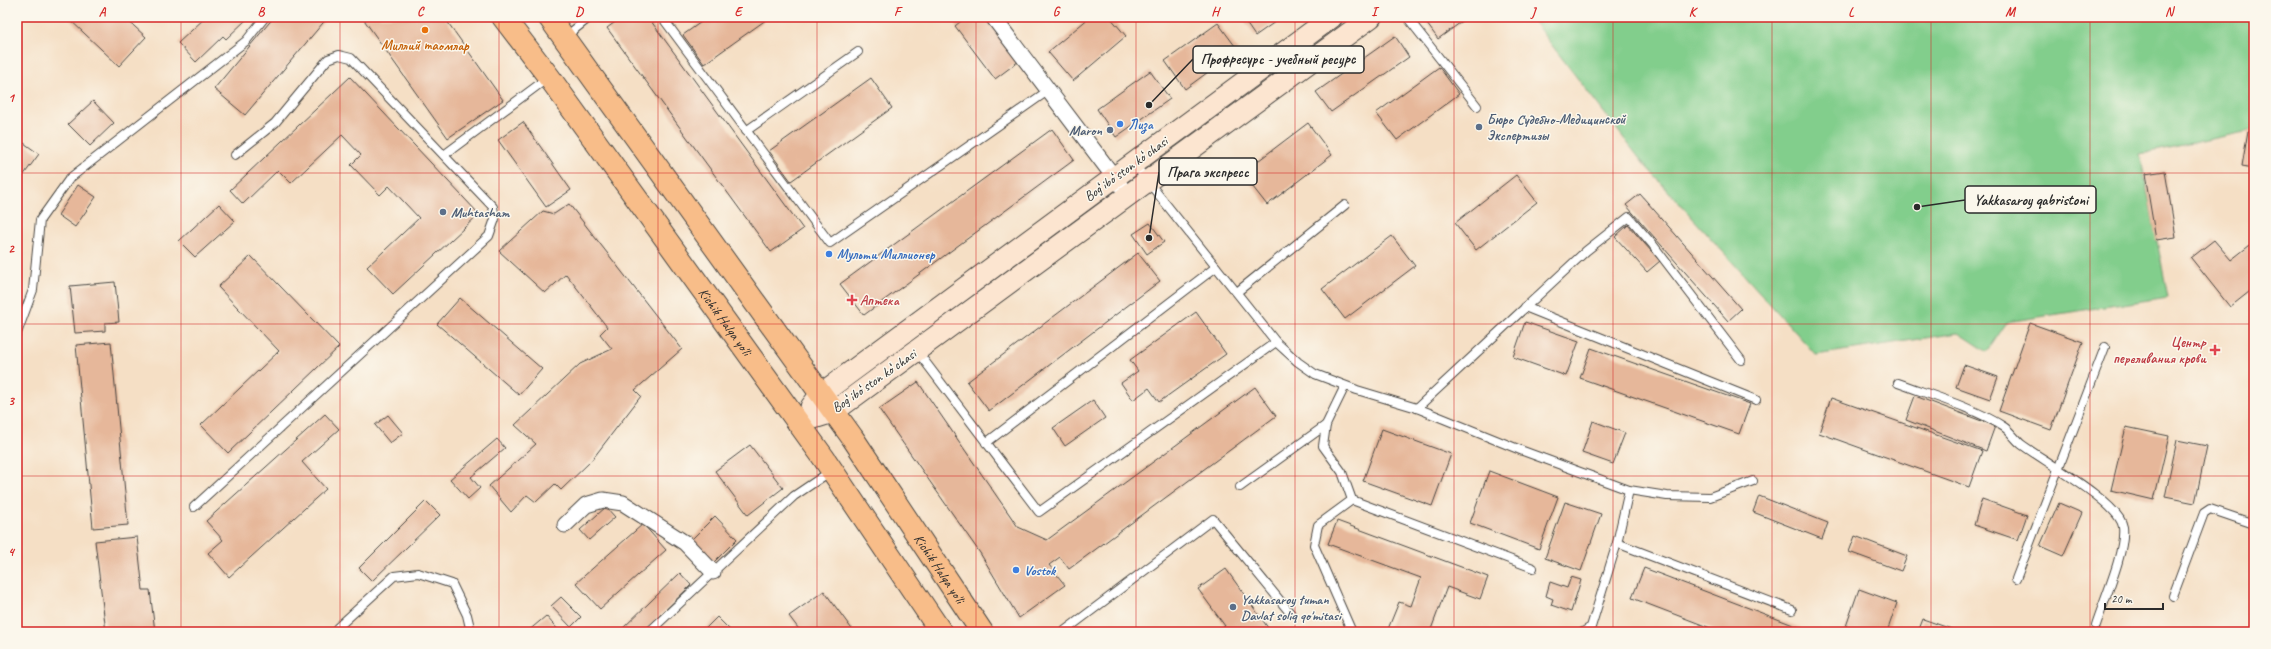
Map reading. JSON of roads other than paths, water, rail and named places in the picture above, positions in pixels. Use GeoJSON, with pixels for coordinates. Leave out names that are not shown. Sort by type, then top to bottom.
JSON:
{"type":"FeatureCollection","features":[{"type":"Feature","properties":{"kind":"highway","name":"Kichik Halqa yo'li"},"geometry":{"type":"LineString","coordinates":[[503,17],[549,77],[831,470],[941,632]]}},
{"type":"Feature","properties":{"kind":"highway","name":"Kichik Halqa yo'li"},"geometry":{"type":"LineString","coordinates":[[549,17],[834,412],[982,632]]}},
{"type":"Feature","properties":{"kind":"street"},"geometry":{"type":"LineString","coordinates":[[993,17],[1128,195]]}},
{"type":"Feature","properties":{"kind":"street","name":"Bogʻiboʻston koʻchasi"},"geometry":{"type":"LineString","coordinates":[[798,424],[834,412],[910,341],[1133,163],[1334,24],[1371,17]]}},
{"type":"Feature","properties":{"kind":"street","name":"Bogʻiboʻston koʻchasi"},"geometry":{"type":"LineString","coordinates":[[798,424],[821,394],[910,341],[1148,181],[1334,24]]}},
{"type":"Feature","properties":{"kind":"street"},"geometry":{"type":"LineString","coordinates":[[565,525],[586,505],[603,500],[623,503],[685,543],[713,572]]}},
{"type":"Feature","properties":{"kind":"lane"},"geometry":{"type":"LineString","coordinates":[[17,333],[33,290],[40,220],[70,178],[246,41],[265,17]]}},
{"type":"Feature","properties":{"kind":"lane"},"geometry":{"type":"LineString","coordinates":[[564,37],[590,17]]}},
{"type":"Feature","properties":{"kind":"lane"},"geometry":{"type":"LineString","coordinates":[[662,17],[830,243],[933,173],[1049,90]]}},
{"type":"Feature","properties":{"kind":"lane"},"geometry":{"type":"LineString","coordinates":[[1407,17],[1476,106]]}},
{"type":"Feature","properties":{"kind":"lane"},"geometry":{"type":"LineString","coordinates":[[746,131],[858,52]]}},
{"type":"Feature","properties":{"kind":"lane"},"geometry":{"type":"LineString","coordinates":[[194,507],[489,236],[495,219],[493,207],[444,155],[351,58],[339,55],[328,58],[275,124],[235,155]]}},
{"type":"Feature","properties":{"kind":"lane"},"geometry":{"type":"LineString","coordinates":[[444,155],[549,77]]}},
{"type":"Feature","properties":{"kind":"lane"},"geometry":{"type":"LineString","coordinates":[[1133,163],[1276,342],[1298,362],[1315,374],[1345,386],[1417,408],[1629,490],[1667,496],[1710,497],[1753,481]]}},
{"type":"Feature","properties":{"kind":"lane"},"geometry":{"type":"LineString","coordinates":[[1237,292],[1345,205]]}},
{"type":"Feature","properties":{"kind":"lane"},"geometry":{"type":"LineString","coordinates":[[1417,408],[1586,251],[1629,217],[1741,360]]}},
{"type":"Feature","properties":{"kind":"lane"},"geometry":{"type":"LineString","coordinates":[[986,443],[1216,267]]}},
{"type":"Feature","properties":{"kind":"lane"},"geometry":{"type":"LineString","coordinates":[[1525,307],[1756,400]]}},
{"type":"Feature","properties":{"kind":"lane"},"geometry":{"type":"LineString","coordinates":[[910,341],[1039,512],[1276,342]]}},
{"type":"Feature","properties":{"kind":"lane"},"geometry":{"type":"LineString","coordinates":[[2016,579],[2105,347]]}},
{"type":"Feature","properties":{"kind":"lane"},"geometry":{"type":"LineString","coordinates":[[1898,383],[1982,416],[2005,427],[2019,443],[2094,494],[2116,513],[2123,525],[2123,543],[2096,625]]}},
{"type":"Feature","properties":{"kind":"lane"},"geometry":{"type":"LineString","coordinates":[[1345,386],[1326,425],[1324,446],[1342,472],[1352,500],[1533,568]]}},
{"type":"Feature","properties":{"kind":"lane"},"geometry":{"type":"LineString","coordinates":[[1240,487],[1326,425]]}},
{"type":"Feature","properties":{"kind":"lane"},"geometry":{"type":"LineString","coordinates":[[649,632],[794,496],[831,470]]}},
{"type":"Feature","properties":{"kind":"lane"},"geometry":{"type":"LineString","coordinates":[[1583,632],[1591,627],[1617,543],[1629,490]]}},
{"type":"Feature","properties":{"kind":"lane"},"geometry":{"type":"LineString","coordinates":[[1352,500],[1318,525],[1314,545],[1352,632]]}},
{"type":"Feature","properties":{"kind":"lane"},"geometry":{"type":"LineString","coordinates":[[2173,596],[2204,513],[2210,509],[2254,524]]}},
{"type":"Feature","properties":{"kind":"lane"},"geometry":{"type":"LineString","coordinates":[[1063,632],[1213,519],[1291,614]]}},
{"type":"Feature","properties":{"kind":"lane"},"geometry":{"type":"LineString","coordinates":[[1617,543],[1792,610]]}},
{"type":"Feature","properties":{"kind":"lane"},"geometry":{"type":"LineString","coordinates":[[337,628],[394,576],[418,572],[452,584],[467,615],[471,632]]}},
{"type":"Feature","properties":{"kind":"place","name":"Миллий таомлар"},"geometry":{"type":"Point","coordinates":[425,30]}},
{"type":"Feature","properties":{"kind":"place","name":"Профресурс - учебный ресурс"},"geometry":{"type":"Point","coordinates":[1149,105]}},
{"type":"Feature","properties":{"kind":"place","name":"Лиза"},"geometry":{"type":"Point","coordinates":[1120,124]}},
{"type":"Feature","properties":{"kind":"place","name":"Бюро Судебно-Медицинской Экспертизы"},"geometry":{"type":"Point","coordinates":[1479,127]}},
{"type":"Feature","properties":{"kind":"place","name":"Maron"},"geometry":{"type":"Point","coordinates":[1110,130]}},
{"type":"Feature","properties":{"kind":"place","name":"Yakkasaroy qabristoni"},"geometry":{"type":"Point","coordinates":[1917,207]}},
{"type":"Feature","properties":{"kind":"place","name":"Muhtasham"},"geometry":{"type":"Point","coordinates":[443,212]}},
{"type":"Feature","properties":{"kind":"place","name":"Прага экспресс"},"geometry":{"type":"Point","coordinates":[1149,238]}},
{"type":"Feature","properties":{"kind":"place","name":"Мульти Миллионер"},"geometry":{"type":"Point","coordinates":[829,254]}},
{"type":"Feature","properties":{"kind":"place","name":"Аптека"},"geometry":{"type":"Point","coordinates":[852,300]}},
{"type":"Feature","properties":{"kind":"place","name":"Центр переливания крови"},"geometry":{"type":"Point","coordinates":[2215,350]}},
{"type":"Feature","properties":{"kind":"place","name":"Vostok"},"geometry":{"type":"Point","coordinates":[1016,570]}},
{"type":"Feature","properties":{"kind":"place","name":"Yakkasaroy tuman Davlat soliq qo'mitasi"},"geometry":{"type":"Point","coordinates":[1233,607]}}]}
